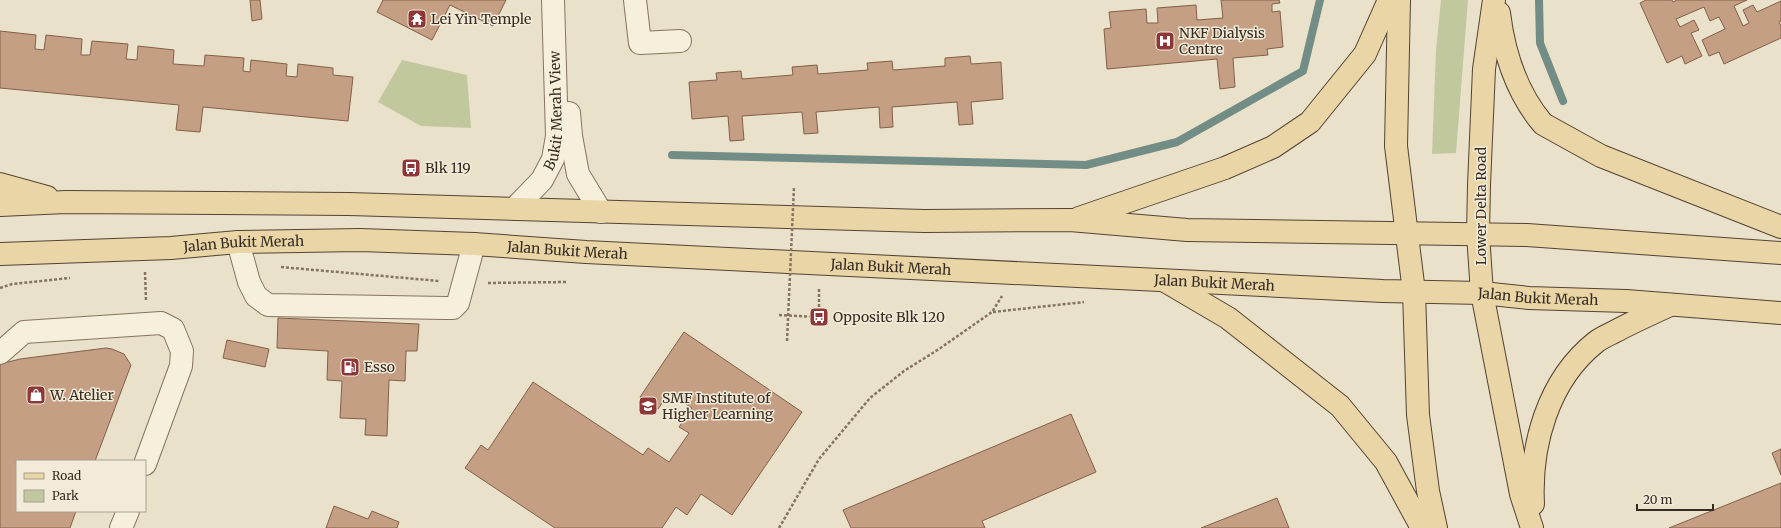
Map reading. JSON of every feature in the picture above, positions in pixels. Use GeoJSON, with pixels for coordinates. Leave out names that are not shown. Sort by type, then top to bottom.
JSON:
{"type":"FeatureCollection","features":[{"type":"Feature","properties":{"kind":"main road"},"geometry":{"type":"LineString","coordinates":[[1070,220],[1225,168],[1273,147],[1310,122],[1365,54],[1389,0]]}},
{"type":"Feature","properties":{"kind":"main road"},"geometry":{"type":"LineString","coordinates":[[1399,0],[1396,146],[1414,292],[1418,415],[1428,491],[1436,528]]}},
{"type":"Feature","properties":{"kind":"main road"},"geometry":{"type":"LineString","coordinates":[[1496,0],[1502,37],[1512,73],[1536,116],[1543,124],[1601,156],[1781,227]]}},
{"type":"Feature","properties":{"kind":"main road","name":"Lower Delta Road"},"geometry":{"type":"LineString","coordinates":[[1496,0],[1484,69],[1478,234],[1482,293],[1521,494],[1533,528]]}},
{"type":"Feature","properties":{"kind":"main road"},"geometry":{"type":"LineString","coordinates":[[0,184],[66,202]]}},
{"type":"Feature","properties":{"kind":"main road"},"geometry":{"type":"LineString","coordinates":[[0,205],[66,202],[349,204],[924,221],[1070,220],[1187,230],[1527,235],[1781,253]]}},
{"type":"Feature","properties":{"kind":"main road","name":"Jalan Bukit Merah"},"geometry":{"type":"LineString","coordinates":[[0,254],[171,248],[238,242],[360,240],[474,244],[586,252],[1414,292],[1482,293],[1529,298],[1626,300],[1781,313]]}},
{"type":"Feature","properties":{"kind":"main road"},"geometry":{"type":"LineString","coordinates":[[0,264],[28,253]]}},
{"type":"Feature","properties":{"kind":"main road"},"geometry":{"type":"LineString","coordinates":[[1162,280],[1228,318],[1340,406],[1386,462],[1422,528]]}},
{"type":"Feature","properties":{"kind":"main road"},"geometry":{"type":"LineString","coordinates":[[1533,528],[1532,480],[1541,425],[1557,387],[1577,359],[1597,341],[1671,304]]}},
{"type":"Feature","properties":{"kind":"street","name":"Bukit Merah View"},"geometry":{"type":"LineString","coordinates":[[515,208],[542,180],[553,159],[557,136],[553,0]]}},
{"type":"Feature","properties":{"kind":"street","name":"Bukit Merah View"},"geometry":{"type":"LineString","coordinates":[[565,0],[568,44],[570,124],[574,158],[578,174],[601,212]]}},
{"type":"Feature","properties":{"kind":"street"},"geometry":{"type":"LineString","coordinates":[[636,0],[640,42],[680,41]]}},
{"type":"Feature","properties":{"kind":"street"},"geometry":{"type":"LineString","coordinates":[[238,242],[249,282],[256,296],[268,305],[453,308],[458,303],[474,244]]}},
{"type":"Feature","properties":{"kind":"street"},"geometry":{"type":"LineString","coordinates":[[0,353],[24,332],[161,323],[173,329],[182,351],[181,366],[146,461]]}},
{"type":"Feature","properties":{"kind":"street"},"geometry":{"type":"LineString","coordinates":[[121,528],[128,512]]}},
{"type":"Feature","properties":{"kind":"path"},"geometry":{"type":"LineString","coordinates":[[787,341],[794,188]]}},
{"type":"Feature","properties":{"kind":"path"},"geometry":{"type":"LineString","coordinates":[[780,315],[819,317],[819,263]]}},
{"type":"Feature","properties":{"kind":"path"},"geometry":{"type":"LineString","coordinates":[[244,264],[463,283],[566,282]]}},
{"type":"Feature","properties":{"kind":"path"},"geometry":{"type":"LineString","coordinates":[[146,270],[146,324]]}},
{"type":"Feature","properties":{"kind":"path"},"geometry":{"type":"LineString","coordinates":[[779,528],[819,459],[870,398],[904,371],[939,349],[992,312],[1016,272]]}},
{"type":"Feature","properties":{"kind":"green space"},"geometry":{"type":"Polygon","coordinates":[[[1441,0],[1468,0],[1456,153],[1432,154],[1436,50],[1441,0]]]}},
{"type":"Feature","properties":{"kind":"green space"},"geometry":{"type":"Polygon","coordinates":[[[402,60],[467,75],[471,128],[421,126],[378,102],[402,60]]]}},
{"type":"Feature","properties":{"kind":"building"},"geometry":{"type":"Polygon","coordinates":[[[250,0],[260,0],[262,19],[252,21],[250,0]]]}},
{"type":"Feature","properties":{"kind":"building","name":"Lei Yin Temple"},"geometry":{"type":"Polygon","coordinates":[[[383,0],[506,0],[493,26],[450,5],[432,40],[377,12],[383,0]]]}},
{"type":"Feature","properties":{"kind":"building"},"geometry":{"type":"Polygon","coordinates":[[[1221,0],[1279,0],[1280,3],[1272,4],[1272,12],[1280,11],[1283,47],[1267,49],[1268,55],[1233,58],[1235,87],[1220,89],[1217,59],[1107,69],[1104,29],[1111,28],[1109,12],[1146,9],[1147,23],[1158,23],[1157,8],[1196,5],[1197,20],[1223,18],[1221,0]]]}},
{"type":"Feature","properties":{"kind":"building"},"geometry":{"type":"Polygon","coordinates":[[[1646,0],[1672,0],[1673,2],[1677,0],[1747,0],[1734,6],[1743,26],[1749,23],[1743,10],[1753,5],[1757,12],[1781,1],[1781,21],[1779,22],[1781,26],[1781,38],[1724,64],[1719,52],[1709,56],[1702,40],[1725,29],[1719,17],[1710,21],[1704,7],[1676,19],[1680,27],[1694,20],[1699,30],[1691,33],[1702,56],[1685,64],[1682,56],[1667,63],[1640,3],[1646,0]]]}},
{"type":"Feature","properties":{"kind":"building"},"geometry":{"type":"Polygon","coordinates":[[[0,31],[36,35],[35,49],[44,50],[46,35],[82,39],[81,55],[90,55],[92,41],[128,44],[126,59],[137,60],[138,46],[174,50],[173,64],[204,66],[205,55],[244,58],[243,71],[250,72],[251,60],[287,64],[286,76],[297,77],[298,64],[333,68],[333,75],[353,77],[348,121],[203,107],[200,132],[176,130],[179,105],[0,88],[0,31]]]}},
{"type":"Feature","properties":{"kind":"building"},"geometry":{"type":"Polygon","coordinates":[[[970,56],[971,64],[1001,62],[1003,99],[971,102],[973,124],[959,125],[957,102],[892,107],[893,127],[880,128],[879,107],[816,112],[818,133],[804,134],[802,112],[742,116],[744,140],[730,141],[728,116],[692,119],[689,82],[717,80],[716,73],[741,71],[742,79],[793,75],[792,67],[817,65],[818,74],[868,70],[867,63],[892,61],[893,70],[945,66],[945,58],[970,56]]]}},
{"type":"Feature","properties":{"kind":"building"},"geometry":{"type":"Polygon","coordinates":[[[278,318],[419,324],[417,351],[406,351],[405,381],[389,380],[387,436],[365,435],[366,419],[340,418],[342,381],[327,380],[328,351],[277,348],[278,318]]]}},
{"type":"Feature","properties":{"kind":"building"},"geometry":{"type":"Polygon","coordinates":[[[684,332],[802,412],[732,515],[701,494],[687,515],[676,507],[662,528],[555,528],[465,468],[481,445],[488,450],[533,382],[643,455],[648,448],[669,462],[689,433],[679,427],[692,408],[669,393],[658,409],[640,397],[684,332]]]}},
{"type":"Feature","properties":{"kind":"building"},"geometry":{"type":"Polygon","coordinates":[[[227,340],[269,349],[265,367],[223,358],[227,340]]]}},
{"type":"Feature","properties":{"kind":"building"},"geometry":{"type":"Polygon","coordinates":[[[106,348],[124,354],[131,365],[95,460],[16,460],[16,512],[76,512],[70,528],[0,528],[0,364],[20,359],[106,348]]]}},
{"type":"Feature","properties":{"kind":"building"},"geometry":{"type":"Polygon","coordinates":[[[1071,414],[1096,472],[982,521],[985,528],[851,528],[843,510],[1071,414]]]}},
{"type":"Feature","properties":{"kind":"building"},"geometry":{"type":"Polygon","coordinates":[[[1781,449],[1781,475],[1772,453],[1781,449]]]}},
{"type":"Feature","properties":{"kind":"building"},"geometry":{"type":"Polygon","coordinates":[[[1781,483],[1781,528],[1669,528],[1781,483]]]}},
{"type":"Feature","properties":{"kind":"building"},"geometry":{"type":"Polygon","coordinates":[[[1277,498],[1289,528],[1201,528],[1277,498]]]}},
{"type":"Feature","properties":{"kind":"building"},"geometry":{"type":"Polygon","coordinates":[[[334,506],[368,519],[372,511],[399,522],[397,528],[326,528],[334,506]]]}},
{"type":"Feature","properties":{"kind":"waterway"},"geometry":{"type":"LineString","coordinates":[[672,155],[1086,165],[1177,142],[1303,71],[1320,0]]}},
{"type":"Feature","properties":{"kind":"waterway"},"geometry":{"type":"LineString","coordinates":[[1539,0],[1540,43],[1563,101]]}},
{"type":"Feature","properties":{"kind":"place","name":"Lei Yin Temple"},"geometry":{"type":"Point","coordinates":[417,19]}},
{"type":"Feature","properties":{"kind":"place","name":"NKF Dialysis Centre"},"geometry":{"type":"Point","coordinates":[1165,41]}},
{"type":"Feature","properties":{"kind":"place","name":"Blk 119"},"geometry":{"type":"Point","coordinates":[411,168]}},
{"type":"Feature","properties":{"kind":"place","name":"Opposite Blk 120"},"geometry":{"type":"Point","coordinates":[819,317]}},
{"type":"Feature","properties":{"kind":"place","name":"Esso"},"geometry":{"type":"Point","coordinates":[350,367]}},
{"type":"Feature","properties":{"kind":"place","name":"W. Atelier"},"geometry":{"type":"Point","coordinates":[36,395]}},
{"type":"Feature","properties":{"kind":"place","name":"SMF Institute of Higher Learning"},"geometry":{"type":"Point","coordinates":[648,406]}}]}
